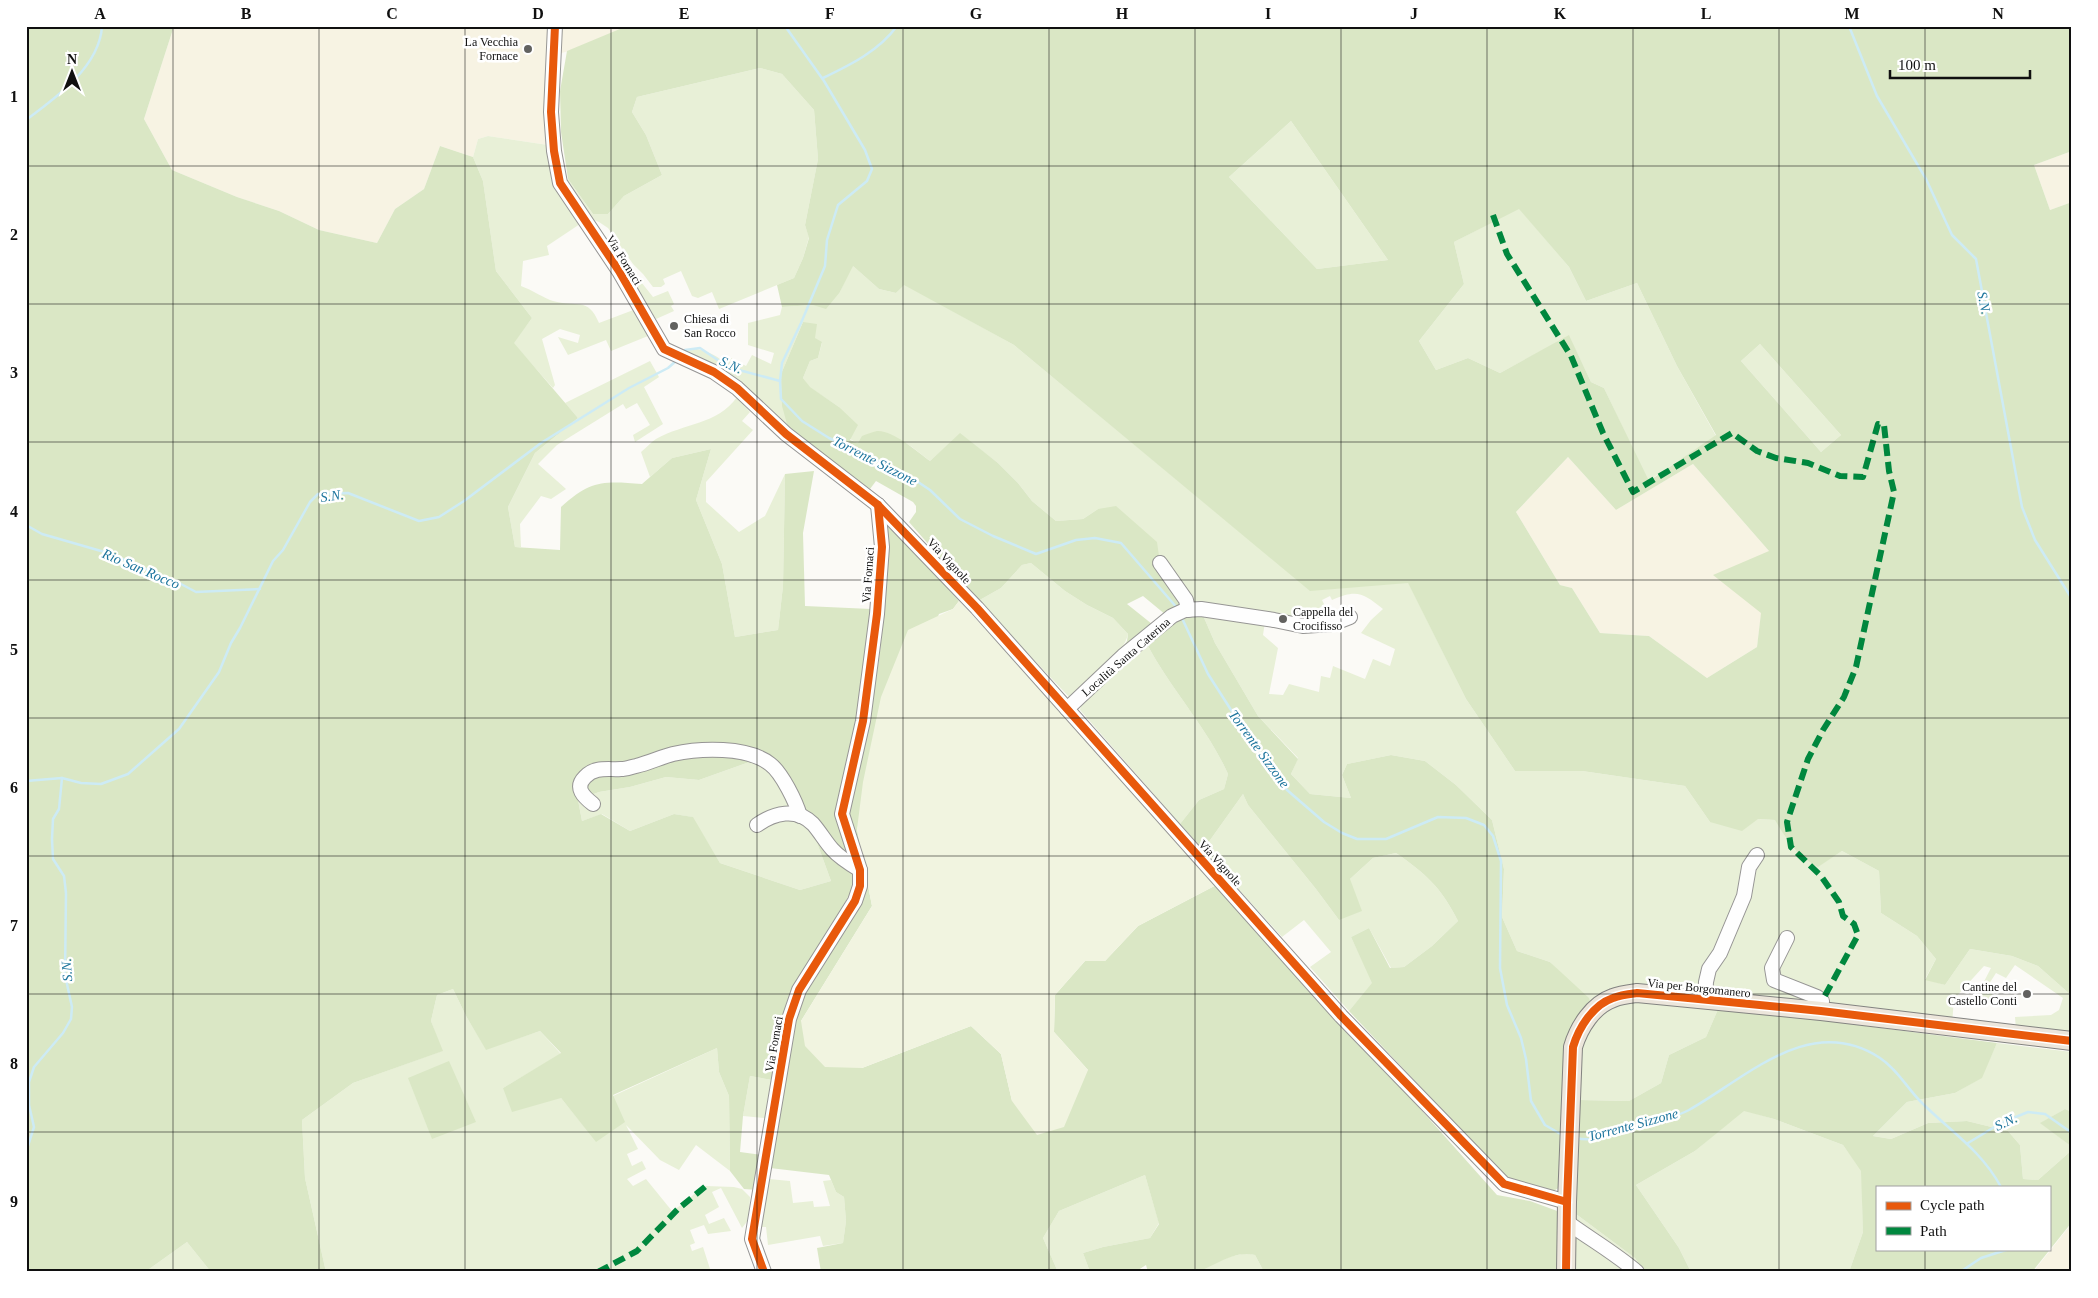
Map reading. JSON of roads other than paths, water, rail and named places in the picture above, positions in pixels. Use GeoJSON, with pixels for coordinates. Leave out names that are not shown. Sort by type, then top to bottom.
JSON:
{"type":"FeatureCollection","features":[{"type":"Feature","properties":{"kind":"main road","name":"Via per Borgomanero"},"geometry":{"type":"LineString","coordinates":[[1566,1272],[1573,1047],[1576,1036],[1596,1007],[1613,998],[1636,992],[1821,1011],[2072,1042]]}},
{"type":"Feature","properties":{"kind":"street","name":"Via Fornaci"},"geometry":{"type":"LineString","coordinates":[[555,26],[552,112],[554,151],[560,183],[619,271],[664,349],[714,372],[737,388],[786,434],[878,505],[882,548],[877,614],[863,721],[842,814],[860,870],[860,886],[855,901],[799,990],[789,1019],[752,1239],[764,1272]]}},
{"type":"Feature","properties":{"kind":"street","name":"Via Vignole"},"geometry":{"type":"LineString","coordinates":[[878,505],[977,608],[1341,1016],[1504,1184],[1567,1202]]}},
{"type":"Feature","properties":{"kind":"street"},"geometry":{"type":"LineString","coordinates":[[1160,563],[1186,600],[1186,610]]}},
{"type":"Feature","properties":{"kind":"street","name":"Località Santa Caterina"},"geometry":{"type":"LineString","coordinates":[[1067,709],[1123,656],[1172,616],[1186,610],[1249,616],[1303,626],[1332,624],[1350,617]]}},
{"type":"Feature","properties":{"kind":"street"},"geometry":{"type":"LineString","coordinates":[[593,804],[582,795],[580,787],[584,777],[596,770],[622,769],[687,752],[724,751],[754,755],[769,763],[778,772],[797,806],[800,816]]}},
{"type":"Feature","properties":{"kind":"street"},"geometry":{"type":"LineString","coordinates":[[756,825],[767,818],[794,813],[811,823],[832,850],[860,870]]}},
{"type":"Feature","properties":{"kind":"street"},"geometry":{"type":"LineString","coordinates":[[1705,1000],[1709,969],[1724,944],[1744,896],[1749,868],[1757,855]]}},
{"type":"Feature","properties":{"kind":"street"},"geometry":{"type":"LineString","coordinates":[[1787,938],[1772,968],[1774,980],[1817,997],[1822,1001],[1821,1011]]}},
{"type":"Feature","properties":{"kind":"street"},"geometry":{"type":"LineString","coordinates":[[1567,1222],[1598,1245],[1619,1256],[1638,1272]]}},
{"type":"Feature","properties":{"kind":"waterway","name":"S.N."},"geometry":{"type":"LineString","coordinates":[[26,120],[63,91],[85,68],[94,54],[102,26]]}},
{"type":"Feature","properties":{"kind":"waterway","name":"Torrente Sizzone"},"geometry":{"type":"LineString","coordinates":[[785,26],[824,81],[865,150],[872,169],[867,181],[838,205],[827,240],[825,266],[782,363],[781,399],[802,421],[829,438],[906,474],[930,490],[960,519],[993,536],[1036,554],[1076,540],[1095,538],[1121,543],[1178,609]]}},
{"type":"Feature","properties":{"kind":"waterway","name":"S.N."},"geometry":{"type":"LineString","coordinates":[[823,78],[873,50],[897,26]]}},
{"type":"Feature","properties":{"kind":"waterway","name":"S.N."},"geometry":{"type":"LineString","coordinates":[[1849,26],[1877,96],[1926,179],[1952,235],[1976,259],[2022,507],[2035,540],[2072,599]]}},
{"type":"Feature","properties":{"kind":"waterway","name":"S.N."},"geometry":{"type":"LineString","coordinates":[[683,353],[685,350],[700,348],[728,367],[780,381]]}},
{"type":"Feature","properties":{"kind":"waterway","name":"S.N."},"geometry":{"type":"LineString","coordinates":[[26,781],[62,778],[81,783],[101,784],[128,774],[179,729],[219,672],[231,643],[273,561],[283,550],[310,502],[318,494],[348,493],[419,521],[439,517],[464,501],[541,443],[629,388],[668,368],[676,361]]}},
{"type":"Feature","properties":{"kind":"waterway","name":"Rio San Rocco"},"geometry":{"type":"LineString","coordinates":[[26,525],[42,534],[108,553],[196,592],[260,589]]}},
{"type":"Feature","properties":{"kind":"waterway","name":"Torrente Sizzone"},"geometry":{"type":"LineString","coordinates":[[1181,616],[1208,674],[1258,752],[1287,790],[1324,822],[1342,833],[1357,839],[1386,839],[1438,817],[1466,818],[1484,825],[1493,836],[1501,861],[1500,968],[1507,1005],[1521,1038],[1526,1059],[1531,1101],[1545,1125],[1564,1136]]}},
{"type":"Feature","properties":{"kind":"waterway","name":"S.N."},"geometry":{"type":"LineString","coordinates":[[26,1152],[34,1127],[29,1105],[29,1082],[34,1067],[63,1033],[71,1019],[72,1007],[65,975],[66,893],[64,876],[53,859],[52,839],[53,819],[59,809],[62,778]]}},
{"type":"Feature","properties":{"kind":"waterway","name":"Torrente Sizzone"},"geometry":{"type":"LineString","coordinates":[[1576,1138],[1600,1138],[1673,1117],[1689,1110],[1756,1067],[1780,1055],[1804,1046],[1829,1042],[1854,1046],[1886,1062],[1916,1097],[1975,1151],[2000,1186]]}},
{"type":"Feature","properties":{"kind":"waterway","name":"S.N."},"geometry":{"type":"LineString","coordinates":[[1968,1143],[2001,1123],[2028,1112],[2045,1114],[2072,1133]]}},
{"type":"Feature","properties":{"kind":"waterway","name":"Torrente Sizzone"},"geometry":{"type":"LineString","coordinates":[[1960,1272],[1981,1258],[2006,1250]]}},
{"type":"Feature","properties":{"kind":"place","name":"La Vecchia Fornace"},"geometry":{"type":"Point","coordinates":[528,49]}},
{"type":"Feature","properties":{"kind":"place","name":"Chiesa di San Rocco"},"geometry":{"type":"Point","coordinates":[674,326]}},
{"type":"Feature","properties":{"kind":"place","name":"Cappella del Crocifisso"},"geometry":{"type":"Point","coordinates":[1283,619]}},
{"type":"Feature","properties":{"kind":"place","name":"Cantine del Castello Conti"},"geometry":{"type":"Point","coordinates":[2027,994]}}]}
